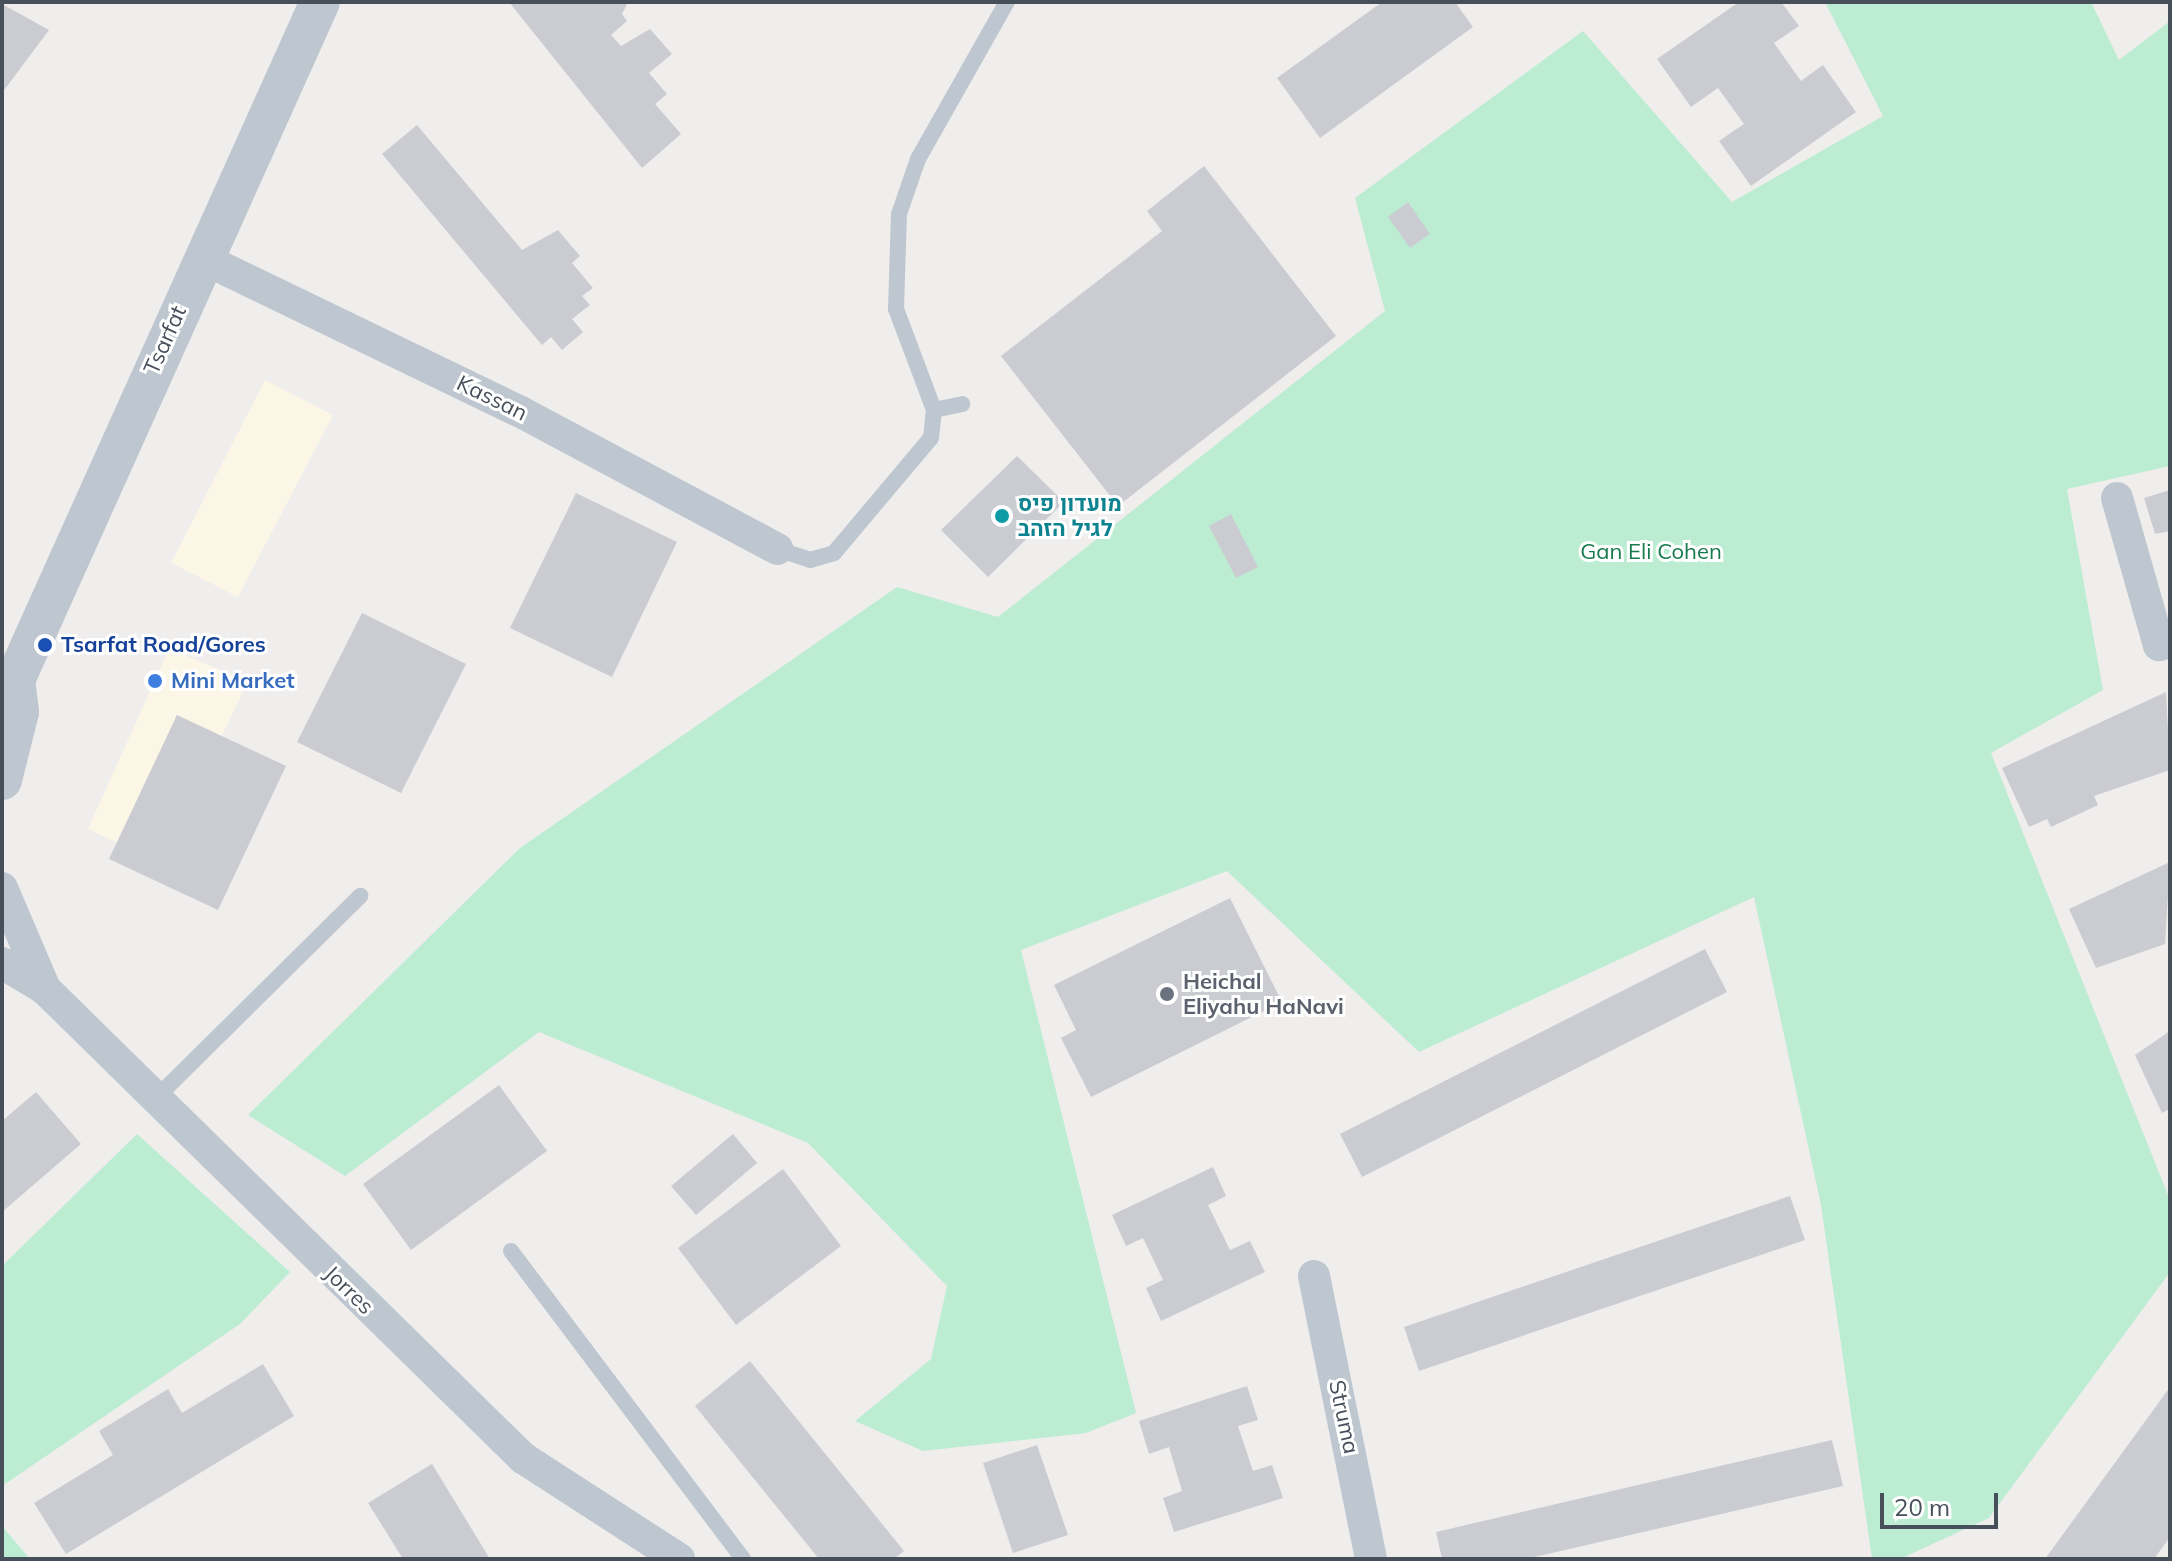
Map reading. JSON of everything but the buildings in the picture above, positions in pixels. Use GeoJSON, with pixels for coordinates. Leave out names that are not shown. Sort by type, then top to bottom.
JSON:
{"type":"FeatureCollection","features":[{"type":"Feature","properties":{"kind":"street","name":"Tsarfat"},"geometry":{"type":"LineString","coordinates":[[2,780],[19,712],[8,686],[320,2]]}},
{"type":"Feature","properties":{"kind":"street","name":"Kassan"},"geometry":{"type":"LineString","coordinates":[[202,258],[519,411],[777,549]]}},
{"type":"Feature","properties":{"kind":"street"},"geometry":{"type":"LineString","coordinates":[[2117,498],[2159,645],[2170,642]]}},
{"type":"Feature","properties":{"kind":"street","name":"Jorres"},"geometry":{"type":"LineString","coordinates":[[2,888],[45,989]]}},
{"type":"Feature","properties":{"kind":"street","name":"Jorres"},"geometry":{"type":"LineString","coordinates":[[2,963],[45,989],[523,1458],[679,1559]]}},
{"type":"Feature","properties":{"kind":"street","name":"Struma"},"geometry":{"type":"LineString","coordinates":[[1314,1276],[1371,1559]]}},
{"type":"Feature","properties":{"kind":"lane"},"geometry":{"type":"LineString","coordinates":[[777,549],[810,560],[834,553],[921,452],[934,410],[896,309],[899,214],[918,159],[1007,2]]}},
{"type":"Feature","properties":{"kind":"lane"},"geometry":{"type":"LineString","coordinates":[[934,410],[962,404]]}},
{"type":"Feature","properties":{"kind":"lane"},"geometry":{"type":"LineString","coordinates":[[155,1099],[360,896]]}},
{"type":"Feature","properties":{"kind":"lane"},"geometry":{"type":"LineString","coordinates":[[511,1251],[743,1559]]}},
{"type":"Feature","properties":{"kind":"shaded area"},"geometry":{"type":"Polygon","coordinates":[[[265,380],[333,415],[238,597],[171,563],[265,380]]]}},
{"type":"Feature","properties":{"kind":"shaded area"},"geometry":{"type":"Polygon","coordinates":[[[169,649],[248,681],[161,864],[88,829],[169,649]]]}},
{"type":"Feature","properties":{"kind":"green space","name":"Gan Eli Cohen"},"geometry":{"type":"Polygon","coordinates":[[[1825,2],[2091,2],[2119,60],[2170,21],[2170,466],[2067,489],[2103,690],[1991,753],[2170,1200],[2170,1272],[1989,1518],[1900,1559],[1872,1559],[1821,1205],[1754,897],[1419,1052],[1227,871],[1021,950],[1136,1413],[1086,1433],[923,1451],[855,1421],[931,1359],[947,1286],[808,1143],[539,1032],[345,1176],[248,1115],[520,848],[897,587],[998,617],[1385,311],[1355,198],[1583,31],[1732,202],[1883,116],[1825,2]]]}},
{"type":"Feature","properties":{"kind":"green space"},"geometry":{"type":"Polygon","coordinates":[[[137,1134],[290,1272],[240,1324],[2,1486],[2,1266],[137,1134]]]}},
{"type":"Feature","properties":{"kind":"green space"},"geometry":{"type":"Polygon","coordinates":[[[2,1526],[30,1559],[2,1559],[2,1526]]]}},
{"type":"Feature","properties":{"kind":"place","name":"מועדון פיס לגיל הזהב"},"geometry":{"type":"Point","coordinates":[1002,516]}},
{"type":"Feature","properties":{"kind":"place","name":"Tsarfat Road/Gores"},"geometry":{"type":"Point","coordinates":[45,645]}},
{"type":"Feature","properties":{"kind":"place","name":"Mini Market"},"geometry":{"type":"Point","coordinates":[155,681]}},
{"type":"Feature","properties":{"kind":"place","name":"Heichal Eliyahu HaNavi"},"geometry":{"type":"Point","coordinates":[1167,994]}}]}
